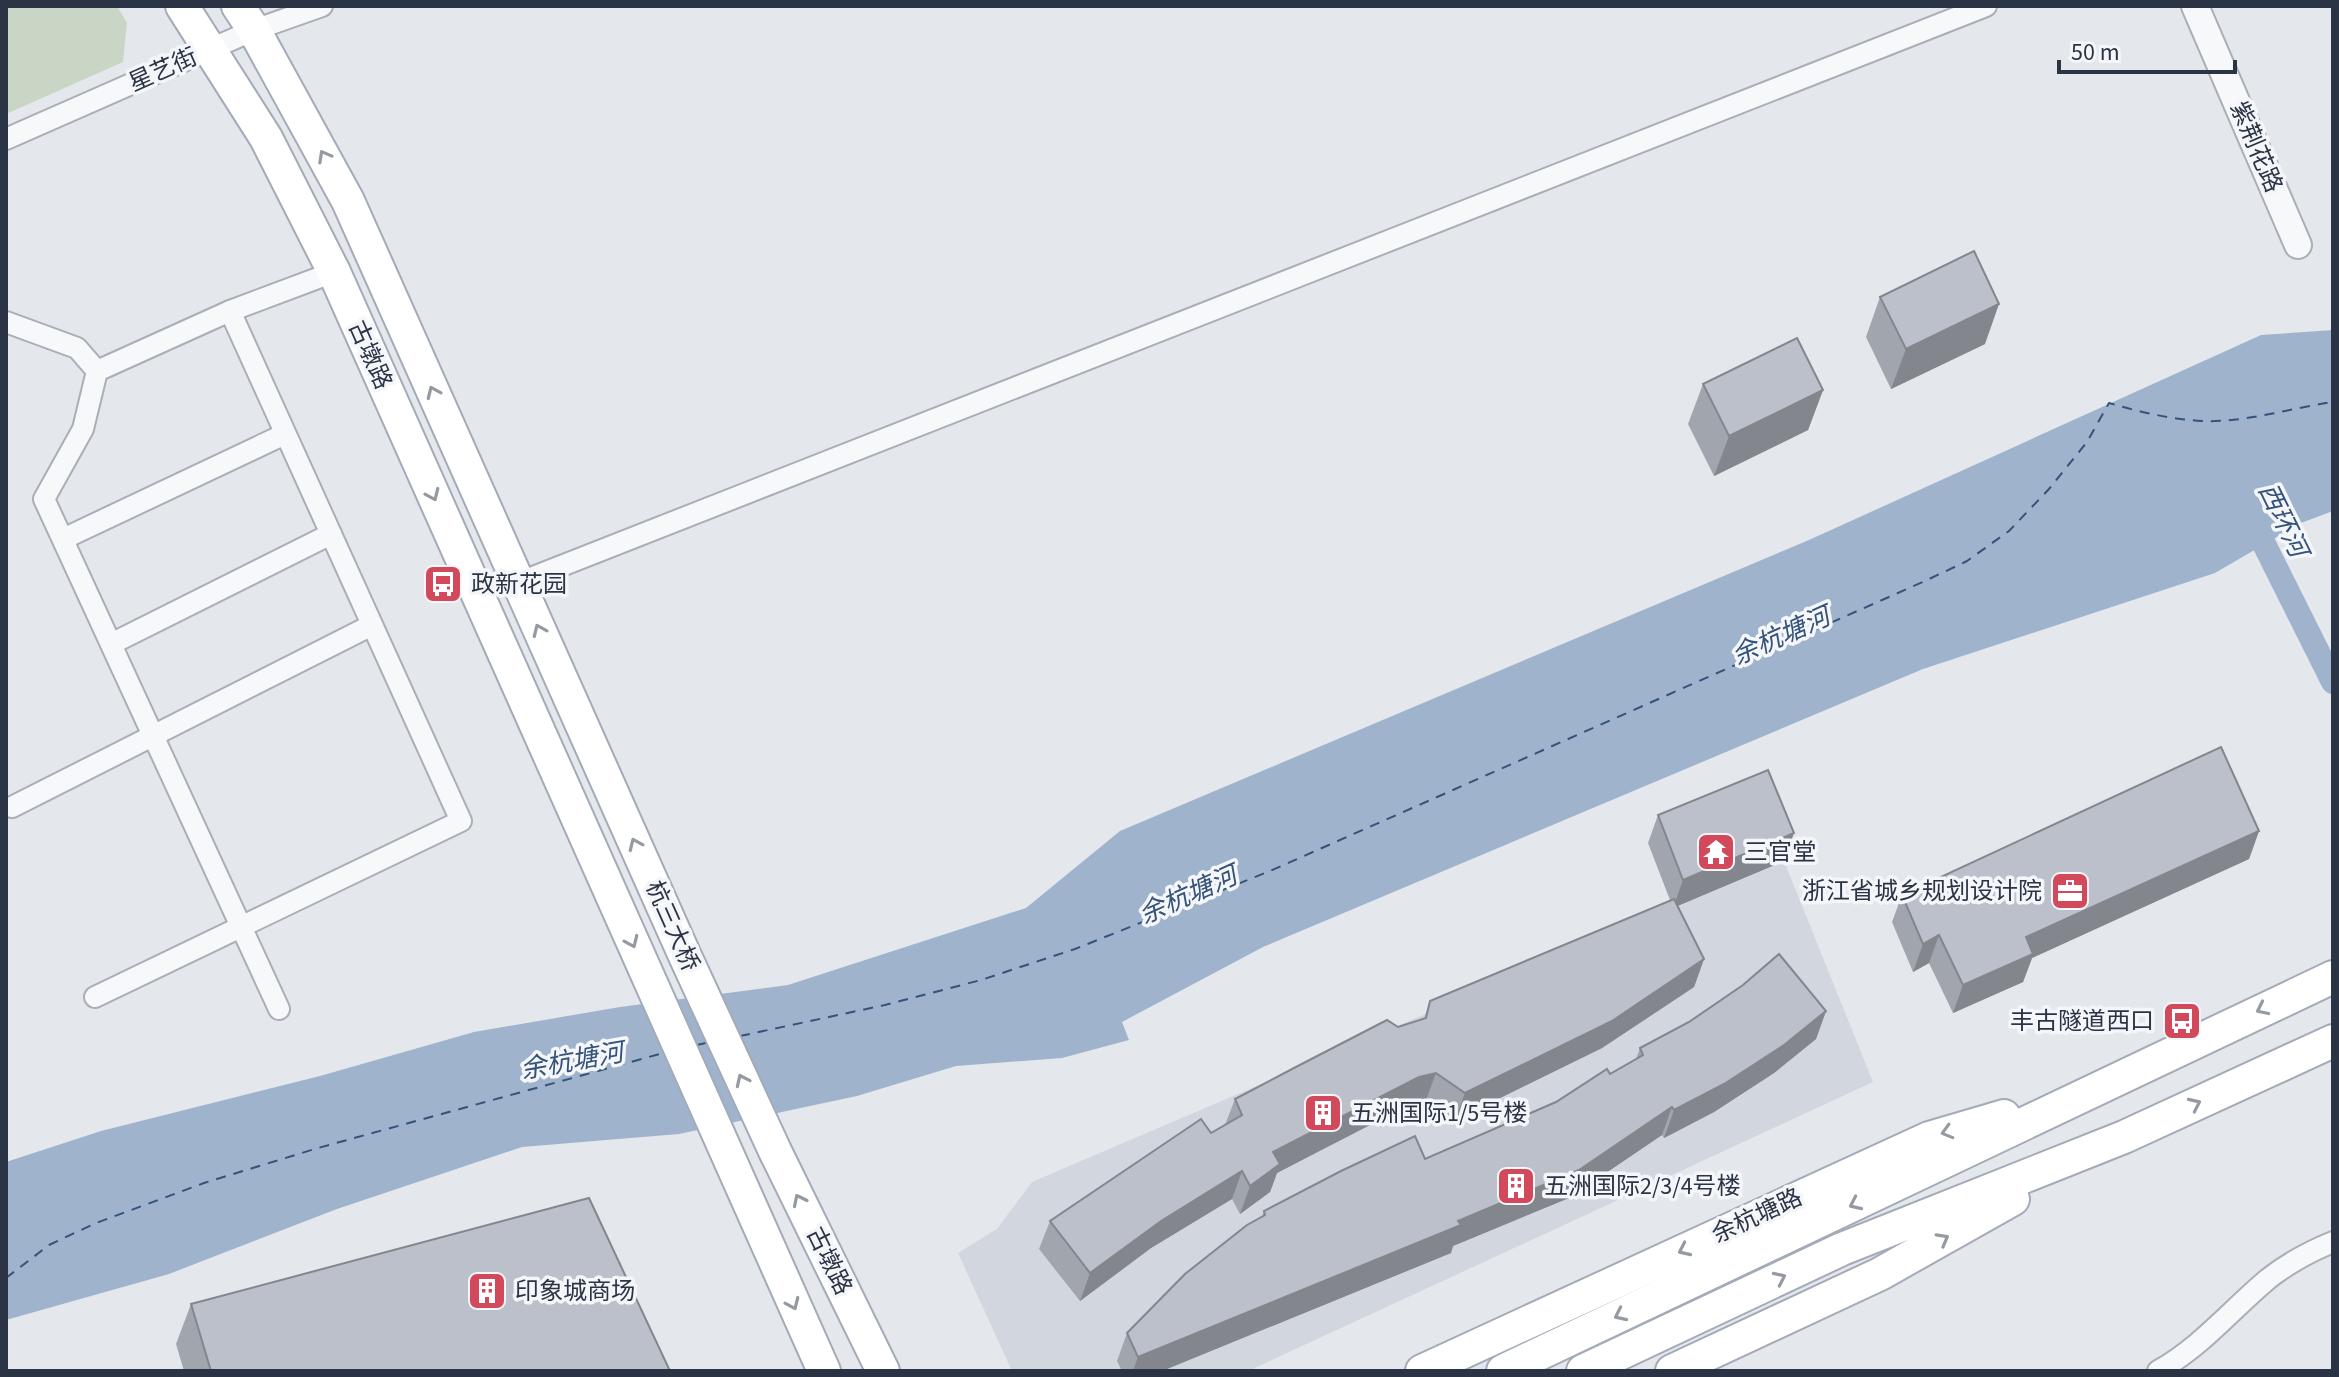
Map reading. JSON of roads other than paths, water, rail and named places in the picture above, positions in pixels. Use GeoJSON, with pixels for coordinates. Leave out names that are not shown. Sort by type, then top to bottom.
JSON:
{"type":"FeatureCollection","features":[{"type":"Feature","properties":{"kind":"main road","name":"古墩路"},"geometry":{"type":"LineString","coordinates":[[182,6],[266,138],[334,272],[532,718]]}},
{"type":"Feature","properties":{"kind":"main road","name":"古墩路"},"geometry":{"type":"LineString","coordinates":[[246,18],[348,201],[571,701]]}},
{"type":"Feature","properties":{"kind":"main road","name":"杭三大桥"},"geometry":{"type":"LineString","coordinates":[[571,701],[775,1151]]}},
{"type":"Feature","properties":{"kind":"main road","name":"杭三大桥"},"geometry":{"type":"LineString","coordinates":[[532,718],[727,1156]]}},
{"type":"Feature","properties":{"kind":"main road","name":"余杭塘路"},"geometry":{"type":"LineString","coordinates":[[1503,1371],[2333,977]]}},
{"type":"Feature","properties":{"kind":"main road"},"geometry":{"type":"LineString","coordinates":[[1583,1371],[1842,1249],[2124,1137],[2333,1041]]}},
{"type":"Feature","properties":{"kind":"main road","name":"余杭塘路"},"geometry":{"type":"LineString","coordinates":[[1422,1371],[1929,1138],[2103,1086]]}},
{"type":"Feature","properties":{"kind":"main road"},"geometry":{"type":"LineString","coordinates":[[1672,1371],[1880,1274],[2124,1137]]}},
{"type":"Feature","properties":{"kind":"main road","name":"古墩路"},"geometry":{"type":"LineString","coordinates":[[775,1151],[883,1371]]}},
{"type":"Feature","properties":{"kind":"main road","name":"古墩路"},"geometry":{"type":"LineString","coordinates":[[727,1156],[824,1371]]}},
{"type":"Feature","properties":{"kind":"street","name":"星艺街"},"geometry":{"type":"LineString","coordinates":[[6,139],[211,50],[246,18],[322,6]]}},
{"type":"Feature","properties":{"kind":"street"},"geometry":{"type":"LineString","coordinates":[[518,583],[1986,6]]}},
{"type":"Feature","properties":{"kind":"street","name":"紫荆花路"},"geometry":{"type":"LineString","coordinates":[[2195,6],[2298,245]]}},
{"type":"Feature","properties":{"kind":"street"},"geometry":{"type":"LineString","coordinates":[[97,371],[230,311],[334,272]]}},
{"type":"Feature","properties":{"kind":"street"},"geometry":{"type":"LineString","coordinates":[[95,997],[461,821],[230,311]]}},
{"type":"Feature","properties":{"kind":"street"},"geometry":{"type":"LineString","coordinates":[[6,322],[77,348],[97,371]]}},
{"type":"Feature","properties":{"kind":"street"},"geometry":{"type":"LineString","coordinates":[[97,371],[83,429],[44,499],[279,1009]]}},
{"type":"Feature","properties":{"kind":"street"},"geometry":{"type":"LineString","coordinates":[[63,539],[285,434]]}},
{"type":"Feature","properties":{"kind":"street"},"geometry":{"type":"LineString","coordinates":[[111,644],[331,534]]}},
{"type":"Feature","properties":{"kind":"street"},"geometry":{"type":"LineString","coordinates":[[12,807],[372,625]]}},
{"type":"Feature","properties":{"kind":"street"},"geometry":{"type":"LineString","coordinates":[[2158,1371],[2179,1359],[2216,1329],[2270,1278],[2319,1247],[2333,1242]]}},
{"type":"Feature","properties":{"kind":"water","name":"余杭塘河"},"geometry":{"type":"Polygon","coordinates":[[[2333,330],[2333,511],[2301,523],[2215,573],[1923,669],[1263,947],[1122,1022],[1129,1040],[1062,1058],[956,1066],[857,1096],[679,1134],[522,1147],[337,1209],[169,1274],[6,1320],[6,1162],[101,1131],[320,1076],[474,1032],[620,1007],[788,985],[1026,908],[1120,831],[1809,540],[2261,335],[2333,330]]]}},
{"type":"Feature","properties":{"kind":"waterway","name":"西环河"},"geometry":{"type":"LineString","coordinates":[[2250,516],[2333,682]]}},
{"type":"Feature","properties":{"kind":"place","name":"政新花园"},"geometry":{"type":"Point","coordinates":[443,584]}},
{"type":"Feature","properties":{"kind":"place","name":"三官堂"},"geometry":{"type":"Point","coordinates":[1716,852]}},
{"type":"Feature","properties":{"kind":"place","name":"浙江省城乡规划设计院"},"geometry":{"type":"Point","coordinates":[2070,891]}},
{"type":"Feature","properties":{"kind":"place","name":"丰古隧道西口"},"geometry":{"type":"Point","coordinates":[2182,1021]}},
{"type":"Feature","properties":{"kind":"place","name":"五洲国际1/5号楼"},"geometry":{"type":"Point","coordinates":[1323,1113]}},
{"type":"Feature","properties":{"kind":"place","name":"五洲国际2/3/4号楼"},"geometry":{"type":"Point","coordinates":[1516,1186]}},
{"type":"Feature","properties":{"kind":"place","name":"印象城商场"},"geometry":{"type":"Point","coordinates":[487,1291]}}]}
